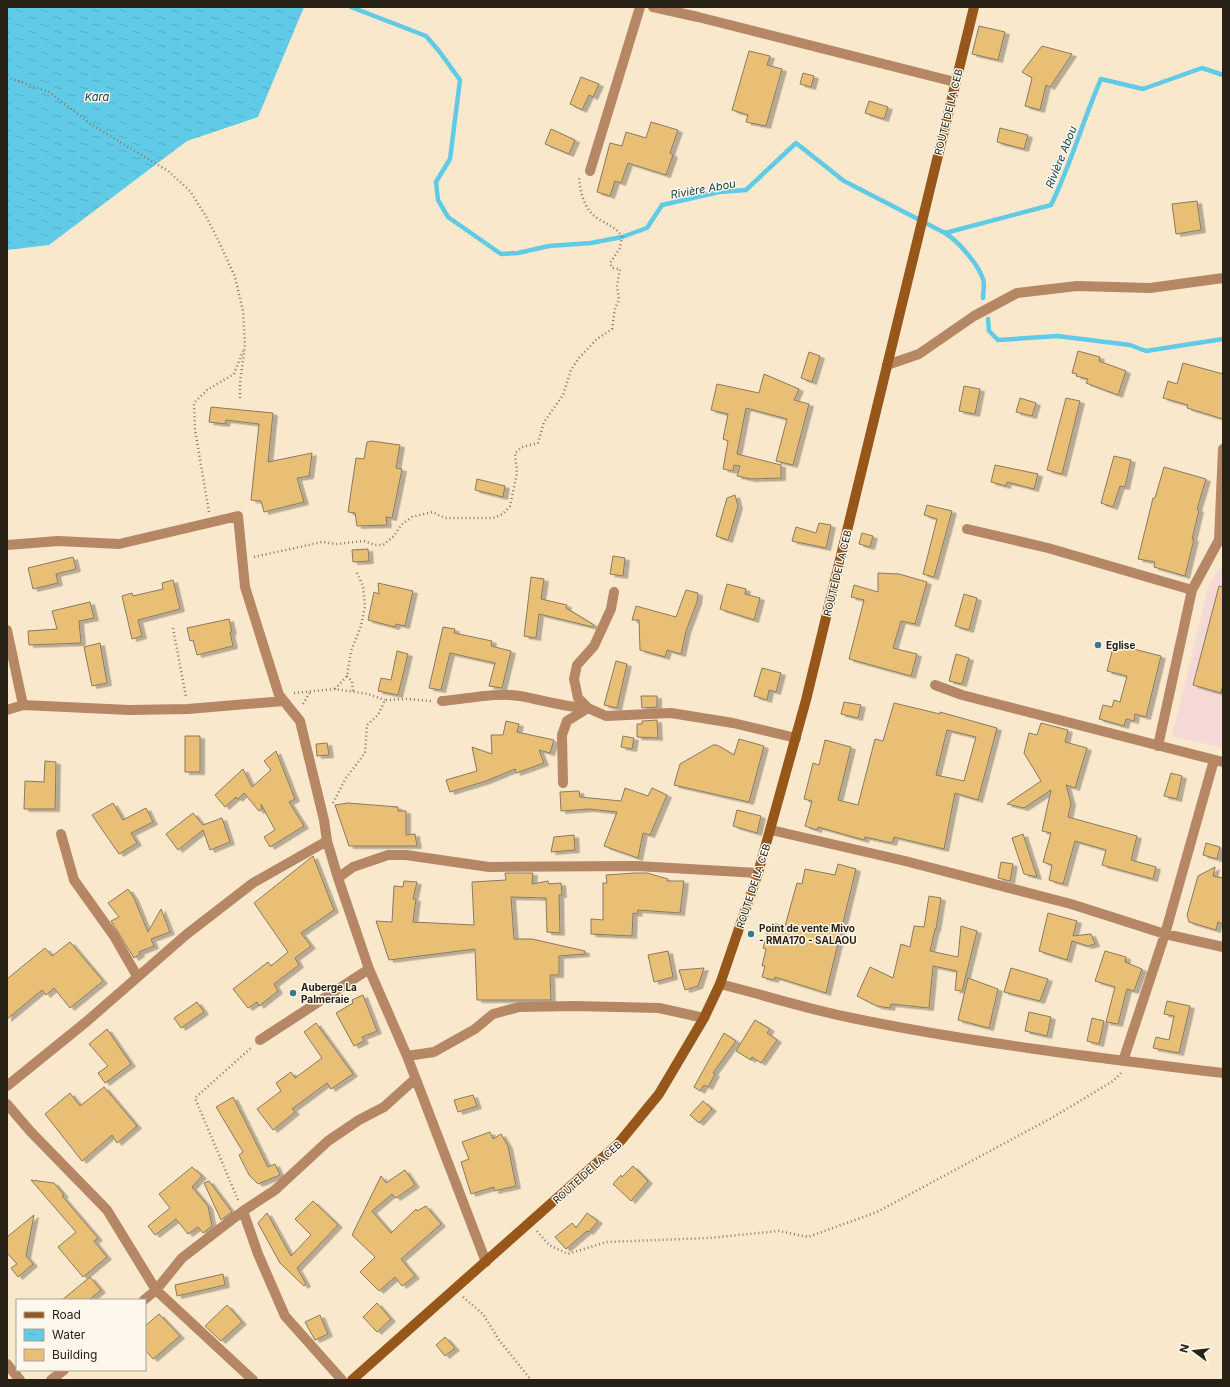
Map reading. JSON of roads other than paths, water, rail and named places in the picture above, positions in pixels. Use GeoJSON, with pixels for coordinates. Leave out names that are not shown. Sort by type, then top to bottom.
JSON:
{"type":"FeatureCollection","features":[{"type":"Feature","properties":{"kind":"main road","name":"ROUTE DE LA CEB"},"geometry":{"type":"LineString","coordinates":[[352,1380],[618,1144],[659,1094],[704,1018],[720,984],[758,873],[796,738],[974,7]]}},
{"type":"Feature","properties":{"kind":"street"},"geometry":{"type":"LineString","coordinates":[[592,167],[640,7]]}},
{"type":"Feature","properties":{"kind":"street"},"geometry":{"type":"LineString","coordinates":[[653,7],[955,82]]}},
{"type":"Feature","properties":{"kind":"street"},"geometry":{"type":"LineString","coordinates":[[887,365],[919,354],[974,316],[1017,293],[1077,286],[1150,288],[1223,278]]}},
{"type":"Feature","properties":{"kind":"street"},"geometry":{"type":"LineString","coordinates":[[1158,746],[1192,590],[1220,540],[1223,449]]}},
{"type":"Feature","properties":{"kind":"street"},"geometry":{"type":"LineString","coordinates":[[7,545],[58,541],[119,544],[238,516],[245,587],[282,698],[300,721],[324,820],[327,841],[338,878],[369,969],[407,1056],[486,1262]]}},
{"type":"Feature","properties":{"kind":"street"},"geometry":{"type":"LineString","coordinates":[[966,529],[1048,548],[1192,590]]}},
{"type":"Feature","properties":{"kind":"street"},"geometry":{"type":"LineString","coordinates":[[588,708],[578,698],[574,679],[577,665],[594,646],[611,609],[614,592]]}},
{"type":"Feature","properties":{"kind":"street"},"geometry":{"type":"LineString","coordinates":[[7,630],[23,705]]}},
{"type":"Feature","properties":{"kind":"street"},"geometry":{"type":"LineString","coordinates":[[935,685],[962,695],[1218,761],[1165,934],[1123,1061]]}},
{"type":"Feature","properties":{"kind":"street"},"geometry":{"type":"LineString","coordinates":[[442,701],[484,696],[519,696],[565,706],[588,708],[606,716],[671,713],[733,723],[796,738]]}},
{"type":"Feature","properties":{"kind":"street"},"geometry":{"type":"LineString","coordinates":[[7,710],[23,705],[129,710],[188,709],[282,698]]}},
{"type":"Feature","properties":{"kind":"street"},"geometry":{"type":"LineString","coordinates":[[563,783],[562,735],[568,721],[588,708]]}},
{"type":"Feature","properties":{"kind":"street"},"geometry":{"type":"LineString","coordinates":[[771,830],[905,861],[1064,902],[1165,934],[1223,947]]}},
{"type":"Feature","properties":{"kind":"street"},"geometry":{"type":"LineString","coordinates":[[62,834],[74,880],[114,936],[137,976]]}},
{"type":"Feature","properties":{"kind":"street"},"geometry":{"type":"LineString","coordinates":[[7,1086],[86,1022],[137,976],[253,883],[327,841]]}},
{"type":"Feature","properties":{"kind":"street"},"geometry":{"type":"LineString","coordinates":[[338,878],[353,867],[388,855],[406,855],[489,867],[637,866],[758,873]]}},
{"type":"Feature","properties":{"kind":"street"},"geometry":{"type":"LineString","coordinates":[[260,1040],[369,969]]}},
{"type":"Feature","properties":{"kind":"street"},"geometry":{"type":"LineString","coordinates":[[720,984],[851,1018],[976,1040],[1123,1061],[1223,1073]]}},
{"type":"Feature","properties":{"kind":"street"},"geometry":{"type":"LineString","coordinates":[[407,1056],[434,1052],[475,1030],[493,1014],[519,1007],[575,1006],[659,1008],[704,1018]]}},
{"type":"Feature","properties":{"kind":"street"},"geometry":{"type":"LineString","coordinates":[[145,1299],[156,1290],[182,1258],[275,1190],[328,1141],[359,1120],[384,1107],[415,1079]]}},
{"type":"Feature","properties":{"kind":"street"},"geometry":{"type":"LineString","coordinates":[[7,1104],[30,1131],[106,1210],[156,1290],[253,1380]]}},
{"type":"Feature","properties":{"kind":"street"},"geometry":{"type":"LineString","coordinates":[[243,1212],[258,1254],[285,1316],[342,1380]]}},
{"type":"Feature","properties":{"kind":"street"},"geometry":{"type":"LineString","coordinates":[[7,1364],[20,1380]]}},
{"type":"Feature","properties":{"kind":"street"},"geometry":{"type":"LineString","coordinates":[[52,1380],[63,1371]]}},
{"type":"Feature","properties":{"kind":"water","name":"Kara"},"geometry":{"type":"Polygon","coordinates":[[[7,7],[304,7],[258,117],[187,141],[49,245],[7,250],[7,7]]]}},
{"type":"Feature","properties":{"kind":"waterway","name":"Rivière Abou"},"geometry":{"type":"LineString","coordinates":[[351,7],[426,36],[460,80],[450,159],[436,182],[438,200],[448,217],[501,254],[518,253],[549,246],[591,243],[622,237],[647,228],[662,205],[719,192],[746,190],[796,143],[844,181],[945,233],[1051,205],[1065,174],[1101,79],[1143,89],[1202,68],[1223,75]]}},
{"type":"Feature","properties":{"kind":"waterway"},"geometry":{"type":"LineString","coordinates":[[945,233],[961,247],[977,267],[984,281],[983,298]]}},
{"type":"Feature","properties":{"kind":"waterway"},"geometry":{"type":"LineString","coordinates":[[988,319],[989,331],[998,340],[1057,336],[1130,345],[1146,351],[1223,339]]}},
{"type":"Feature","properties":{"kind":"place","name":"Eglise"},"geometry":{"type":"Point","coordinates":[1098,645]}},
{"type":"Feature","properties":{"kind":"place","name":"Point de vente Mivo - RMA170 - SALAOU"},"geometry":{"type":"Point","coordinates":[751,934]}},
{"type":"Feature","properties":{"kind":"place","name":"Auberge La Palmeraie"},"geometry":{"type":"Point","coordinates":[293,993]}}]}
